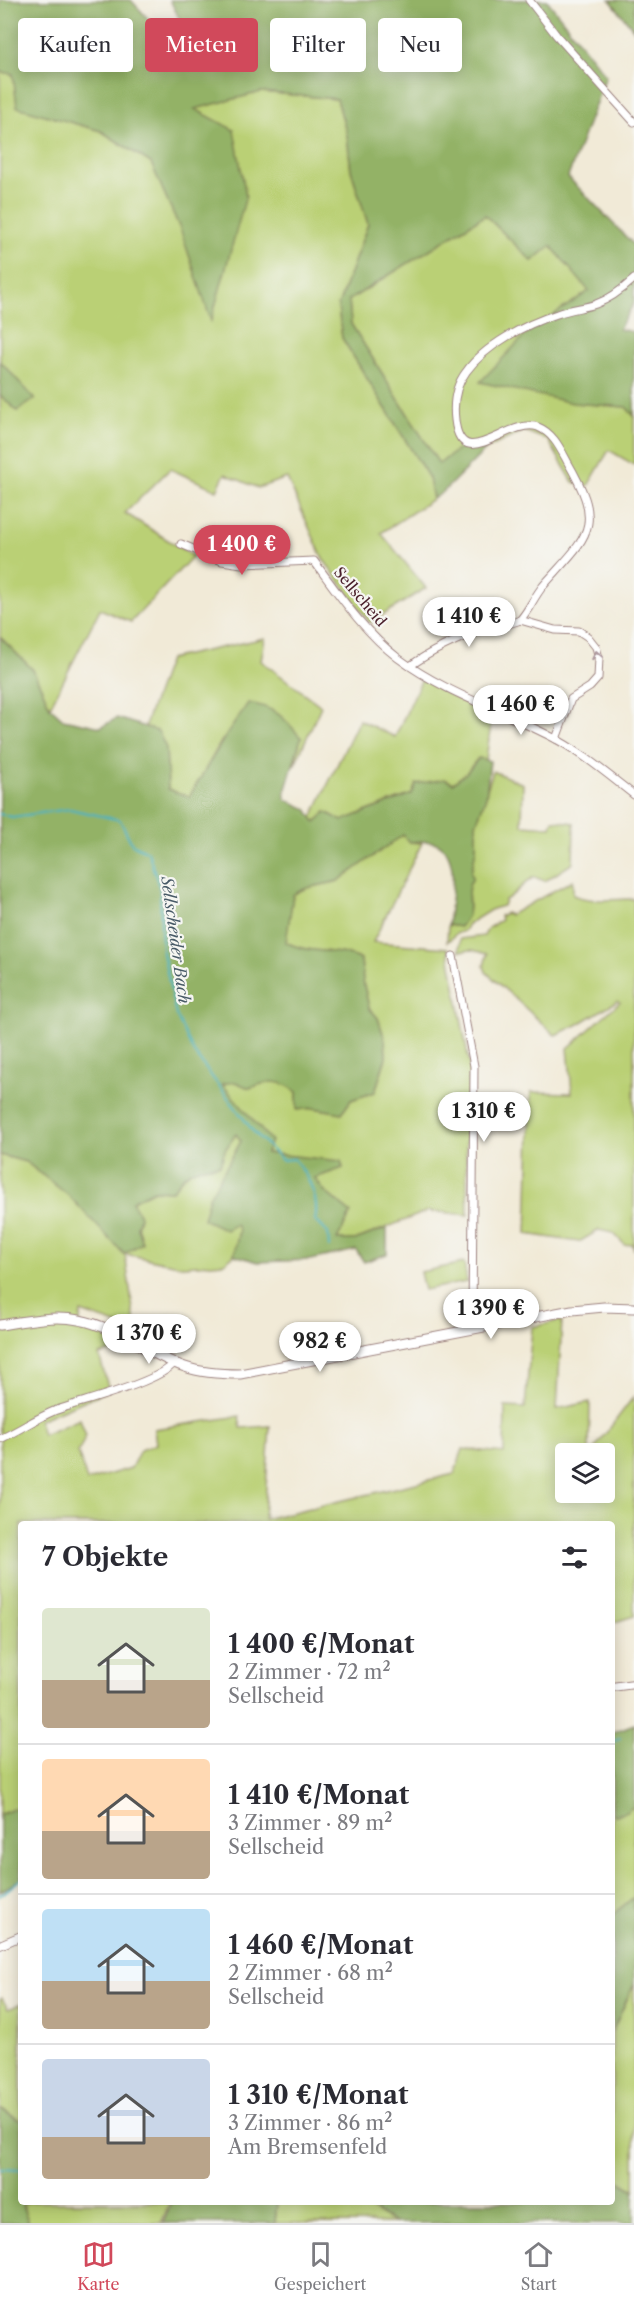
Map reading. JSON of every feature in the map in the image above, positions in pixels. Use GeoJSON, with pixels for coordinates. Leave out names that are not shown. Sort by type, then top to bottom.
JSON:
{"type":"FeatureCollection","features":[{"type":"Feature","properties":{"kind":"main road"},"geometry":{"type":"LineString","coordinates":[[0,1325],[38,1320],[74,1319],[108,1329],[174,1363],[211,1372],[250,1373],[588,1308],[634,1308]]}},
{"type":"Feature","properties":{"kind":"street"},"geometry":{"type":"LineString","coordinates":[[530,0],[557,36],[634,122]]}},
{"type":"Feature","properties":{"kind":"street"},"geometry":{"type":"LineString","coordinates":[[520,620],[541,589],[579,546],[587,532],[588,507],[570,466],[555,440],[539,428],[521,426],[477,445],[464,443],[457,430],[454,409],[461,380],[467,370],[481,357],[511,334],[541,319],[603,301],[634,279]]}},
{"type":"Feature","properties":{"kind":"street","name":"Sellscheid"},"geometry":{"type":"LineString","coordinates":[[181,544],[222,561],[242,564],[314,561],[368,630],[410,666],[469,700],[556,739],[634,795]]}},
{"type":"Feature","properties":{"kind":"street"},"geometry":{"type":"LineString","coordinates":[[410,666],[432,650],[449,642],[490,627],[520,620],[555,630],[579,631],[596,647],[599,658],[598,678],[568,704],[556,739]]}},
{"type":"Feature","properties":{"kind":"street"},"geometry":{"type":"LineString","coordinates":[[453,956],[474,1066],[472,1321],[469,1330]]}},
{"type":"Feature","properties":{"kind":"street"},"geometry":{"type":"LineString","coordinates":[[0,1439],[45,1415],[146,1379],[166,1370],[174,1363]]}},
{"type":"Feature","properties":{"kind":"street"},"geometry":{"type":"LineString","coordinates":[[615,1687],[632,1684]]}},
{"type":"Feature","properties":{"kind":"street"},"geometry":{"type":"LineString","coordinates":[[0,1945],[18,1937]]}},
{"type":"Feature","properties":{"kind":"green space"},"geometry":{"type":"Polygon","coordinates":[[[0,0],[131,0],[148,18],[145,18],[145,72],[258,72],[258,18],[179,18],[170,0],[547,0],[606,76],[568,177],[634,245],[634,303],[619,329],[634,332],[634,416],[626,407],[573,403],[480,382],[528,332],[589,291],[551,246],[532,261],[485,215],[349,300],[351,324],[439,464],[461,447],[486,449],[433,499],[429,478],[342,338],[338,306],[368,224],[351,170],[347,135],[337,99],[261,92],[195,109],[234,130],[246,196],[211,321],[181,231],[151,163],[101,131],[17,107],[13,74],[0,72],[0,0]]]}},
{"type":"Feature","properties":{"kind":"green space"},"geometry":{"type":"Polygon","coordinates":[[[610,0],[634,0],[634,30],[610,0]]]}},
{"type":"Feature","properties":{"kind":"green space"},"geometry":{"type":"Polygon","coordinates":[[[0,72],[13,74],[18,107],[101,131],[151,163],[181,231],[194,109],[261,92],[337,99],[347,135],[351,170],[368,224],[338,306],[342,338],[429,478],[433,499],[381,533],[426,588],[370,623],[323,559],[287,478],[258,488],[225,474],[217,490],[170,469],[125,513],[193,556],[131,622],[100,609],[50,707],[33,670],[0,637],[0,395],[17,411],[35,399],[0,361],[0,72]]]}},
{"type":"Feature","properties":{"kind":"green space"},"geometry":{"type":"Polygon","coordinates":[[[485,215],[532,261],[551,246],[590,291],[528,332],[573,403],[626,407],[634,416],[634,465],[609,450],[588,486],[573,482],[548,440],[524,431],[486,449],[461,447],[439,464],[351,324],[349,300],[485,215]]]}},
{"type":"Feature","properties":{"kind":"green space"},"geometry":{"type":"Polygon","coordinates":[[[0,361],[35,399],[17,411],[0,395],[0,361]]]}},
{"type":"Feature","properties":{"kind":"green space"},"geometry":{"type":"Polygon","coordinates":[[[0,637],[33,670],[50,707],[63,719],[101,727],[117,718],[158,731],[166,748],[168,789],[189,797],[248,703],[272,710],[301,738],[285,799],[307,809],[315,822],[326,812],[342,821],[412,794],[416,784],[445,779],[453,783],[466,773],[479,758],[490,761],[486,797],[476,824],[476,850],[471,872],[473,878],[468,891],[468,916],[460,927],[448,925],[452,878],[448,855],[442,847],[433,842],[409,842],[403,835],[338,881],[309,887],[293,895],[286,942],[361,960],[369,1008],[378,1018],[385,1040],[386,1057],[375,1092],[351,1100],[342,1113],[314,1108],[297,1110],[297,1092],[285,1084],[268,1082],[249,1088],[235,1082],[222,1084],[271,1141],[266,1153],[341,1161],[343,1168],[315,1178],[324,1191],[351,1213],[337,1240],[355,1240],[387,1228],[387,1254],[364,1262],[356,1250],[310,1260],[258,1262],[234,1255],[239,1231],[236,1224],[226,1230],[203,1219],[209,1197],[241,1141],[236,1134],[225,1150],[220,1165],[192,1170],[172,1191],[154,1190],[132,1201],[140,1216],[137,1227],[142,1243],[124,1254],[69,1196],[26,1162],[0,1155],[0,637]]]}},
{"type":"Feature","properties":{"kind":"green space"},"geometry":{"type":"Polygon","coordinates":[[[265,638],[261,661],[321,706],[294,766],[301,737],[222,740],[190,797],[168,789],[166,748],[145,725],[169,659],[265,638]]]}},
{"type":"Feature","properties":{"kind":"green space"},"geometry":{"type":"Polygon","coordinates":[[[422,679],[492,716],[486,760],[478,758],[466,773],[453,783],[398,799],[342,821],[326,812],[315,823],[312,817],[359,720],[395,737],[422,679]]]}},
{"type":"Feature","properties":{"kind":"green space"},"geometry":{"type":"Polygon","coordinates":[[[493,771],[523,784],[522,825],[551,827],[553,820],[574,823],[573,863],[545,881],[534,877],[505,900],[503,906],[492,909],[468,924],[464,931],[456,934],[447,942],[448,925],[460,927],[468,914],[468,891],[473,878],[471,872],[476,850],[476,824],[493,771]]]}},
{"type":"Feature","properties":{"kind":"green space"},"geometry":{"type":"Polygon","coordinates":[[[403,835],[409,842],[422,843],[373,942],[448,948],[470,1067],[466,1151],[468,1215],[428,1211],[355,1240],[337,1240],[351,1213],[324,1191],[315,1178],[342,1168],[265,1153],[222,1083],[235,1081],[249,1088],[268,1082],[285,1084],[297,1092],[297,1110],[314,1108],[342,1113],[351,1100],[375,1092],[386,1058],[385,1040],[378,1018],[369,1008],[361,960],[352,956],[294,946],[285,942],[293,895],[309,887],[338,881],[403,835]]]}},
{"type":"Feature","properties":{"kind":"green space"},"geometry":{"type":"Polygon","coordinates":[[[573,880],[573,895],[595,900],[634,899],[634,1250],[632,1244],[625,1245],[613,1233],[599,1230],[579,1242],[527,1234],[531,1092],[572,1093],[568,1048],[620,1002],[617,1001],[577,1025],[555,1035],[486,972],[484,966],[487,954],[473,950],[459,951],[460,939],[484,936],[488,928],[501,920],[500,916],[506,913],[510,915],[573,880]]]}},
{"type":"Feature","properties":{"kind":"green space"},"geometry":{"type":"Polygon","coordinates":[[[236,1133],[241,1141],[233,1158],[236,1224],[239,1230],[234,1255],[224,1263],[183,1266],[125,1254],[136,1331],[81,1312],[79,1328],[106,1336],[128,1346],[99,1355],[109,1390],[39,1420],[43,1435],[80,1419],[86,1436],[78,1452],[87,1481],[131,1468],[140,1450],[156,1444],[154,1429],[239,1416],[241,1428],[270,1426],[264,1519],[454,1474],[463,1449],[504,1453],[505,1407],[525,1408],[532,1327],[562,1320],[557,1409],[590,1402],[589,1443],[555,1443],[555,1503],[615,1503],[615,1443],[599,1443],[634,1396],[634,1616],[615,1622],[615,1521],[18,1521],[18,1808],[0,1815],[0,1333],[6,1332],[0,1304],[0,1155],[26,1162],[69,1196],[125,1253],[142,1242],[137,1227],[140,1216],[132,1201],[154,1190],[172,1191],[192,1170],[220,1165],[225,1150],[236,1133]]]}},
{"type":"Feature","properties":{"kind":"green space"},"geometry":{"type":"Polygon","coordinates":[[[464,1263],[467,1282],[424,1290],[420,1272],[464,1263]]]}},
{"type":"Feature","properties":{"kind":"green space"},"geometry":{"type":"Polygon","coordinates":[[[634,1724],[634,1806],[625,1813],[615,1815],[615,1732],[634,1724]]]}},
{"type":"Feature","properties":{"kind":"green space"},"geometry":{"type":"Polygon","coordinates":[[[634,1806],[634,1897],[615,1913],[615,1814],[625,1813],[634,1806]]]}},
{"type":"Feature","properties":{"kind":"green space"},"geometry":{"type":"Polygon","coordinates":[[[18,1808],[18,1881],[0,1892],[0,1815],[18,1808]]]}},
{"type":"Feature","properties":{"kind":"green space"},"geometry":{"type":"Polygon","coordinates":[[[634,1897],[634,1984],[615,2025],[615,1913],[634,1897]]]}},
{"type":"Feature","properties":{"kind":"green space"},"geometry":{"type":"Polygon","coordinates":[[[634,1984],[634,2190],[615,2179],[615,2025],[634,1984]]]}},
{"type":"Feature","properties":{"kind":"green space"},"geometry":{"type":"Polygon","coordinates":[[[2,1998],[8,2009],[18,2005],[18,2119],[0,2109],[0,2000],[2,1998]]]}},
{"type":"Feature","properties":{"kind":"green space"},"geometry":{"type":"Polygon","coordinates":[[[0,2109],[18,2119],[18,2205],[22,2205],[29,2223],[0,2223],[0,2109]]]}},
{"type":"Feature","properties":{"kind":"green space"},"geometry":{"type":"Polygon","coordinates":[[[615,2179],[634,2190],[634,2223],[395,2223],[365,2205],[615,2205],[615,2179]]]}},
{"type":"Feature","properties":{"kind":"green space"},"geometry":{"type":"Polygon","coordinates":[[[22,2205],[169,2205],[161,2223],[29,2223],[22,2205]]]}},
{"type":"Feature","properties":{"kind":"green space"},"geometry":{"type":"Polygon","coordinates":[[[171,2205],[277,2205],[275,2223],[163,2223],[171,2205]]]}},
{"type":"Feature","properties":{"kind":"green space"},"geometry":{"type":"Polygon","coordinates":[[[277,2205],[365,2205],[395,2223],[275,2223],[277,2205]]]}},
{"type":"Feature","properties":{"kind":"waterway","name":"Sellscheider Bach"},"geometry":{"type":"LineString","coordinates":[[0,814],[12,817],[70,809],[120,820],[132,844],[148,852],[160,889],[162,948],[176,1015],[194,1053],[253,1131],[282,1160],[294,1159],[304,1173],[312,1188],[316,1204],[315,1220],[328,1233],[329,1247]]}},
{"type":"Feature","properties":{"kind":"waterway"},"geometry":{"type":"LineString","coordinates":[[615,1741],[620,1738]]}},
{"type":"Feature","properties":{"kind":"waterway"},"geometry":{"type":"LineString","coordinates":[[0,1896],[18,1881]]}},
{"type":"Feature","properties":{"kind":"waterway"},"geometry":{"type":"LineString","coordinates":[[0,2169],[18,2170]]}}]}
